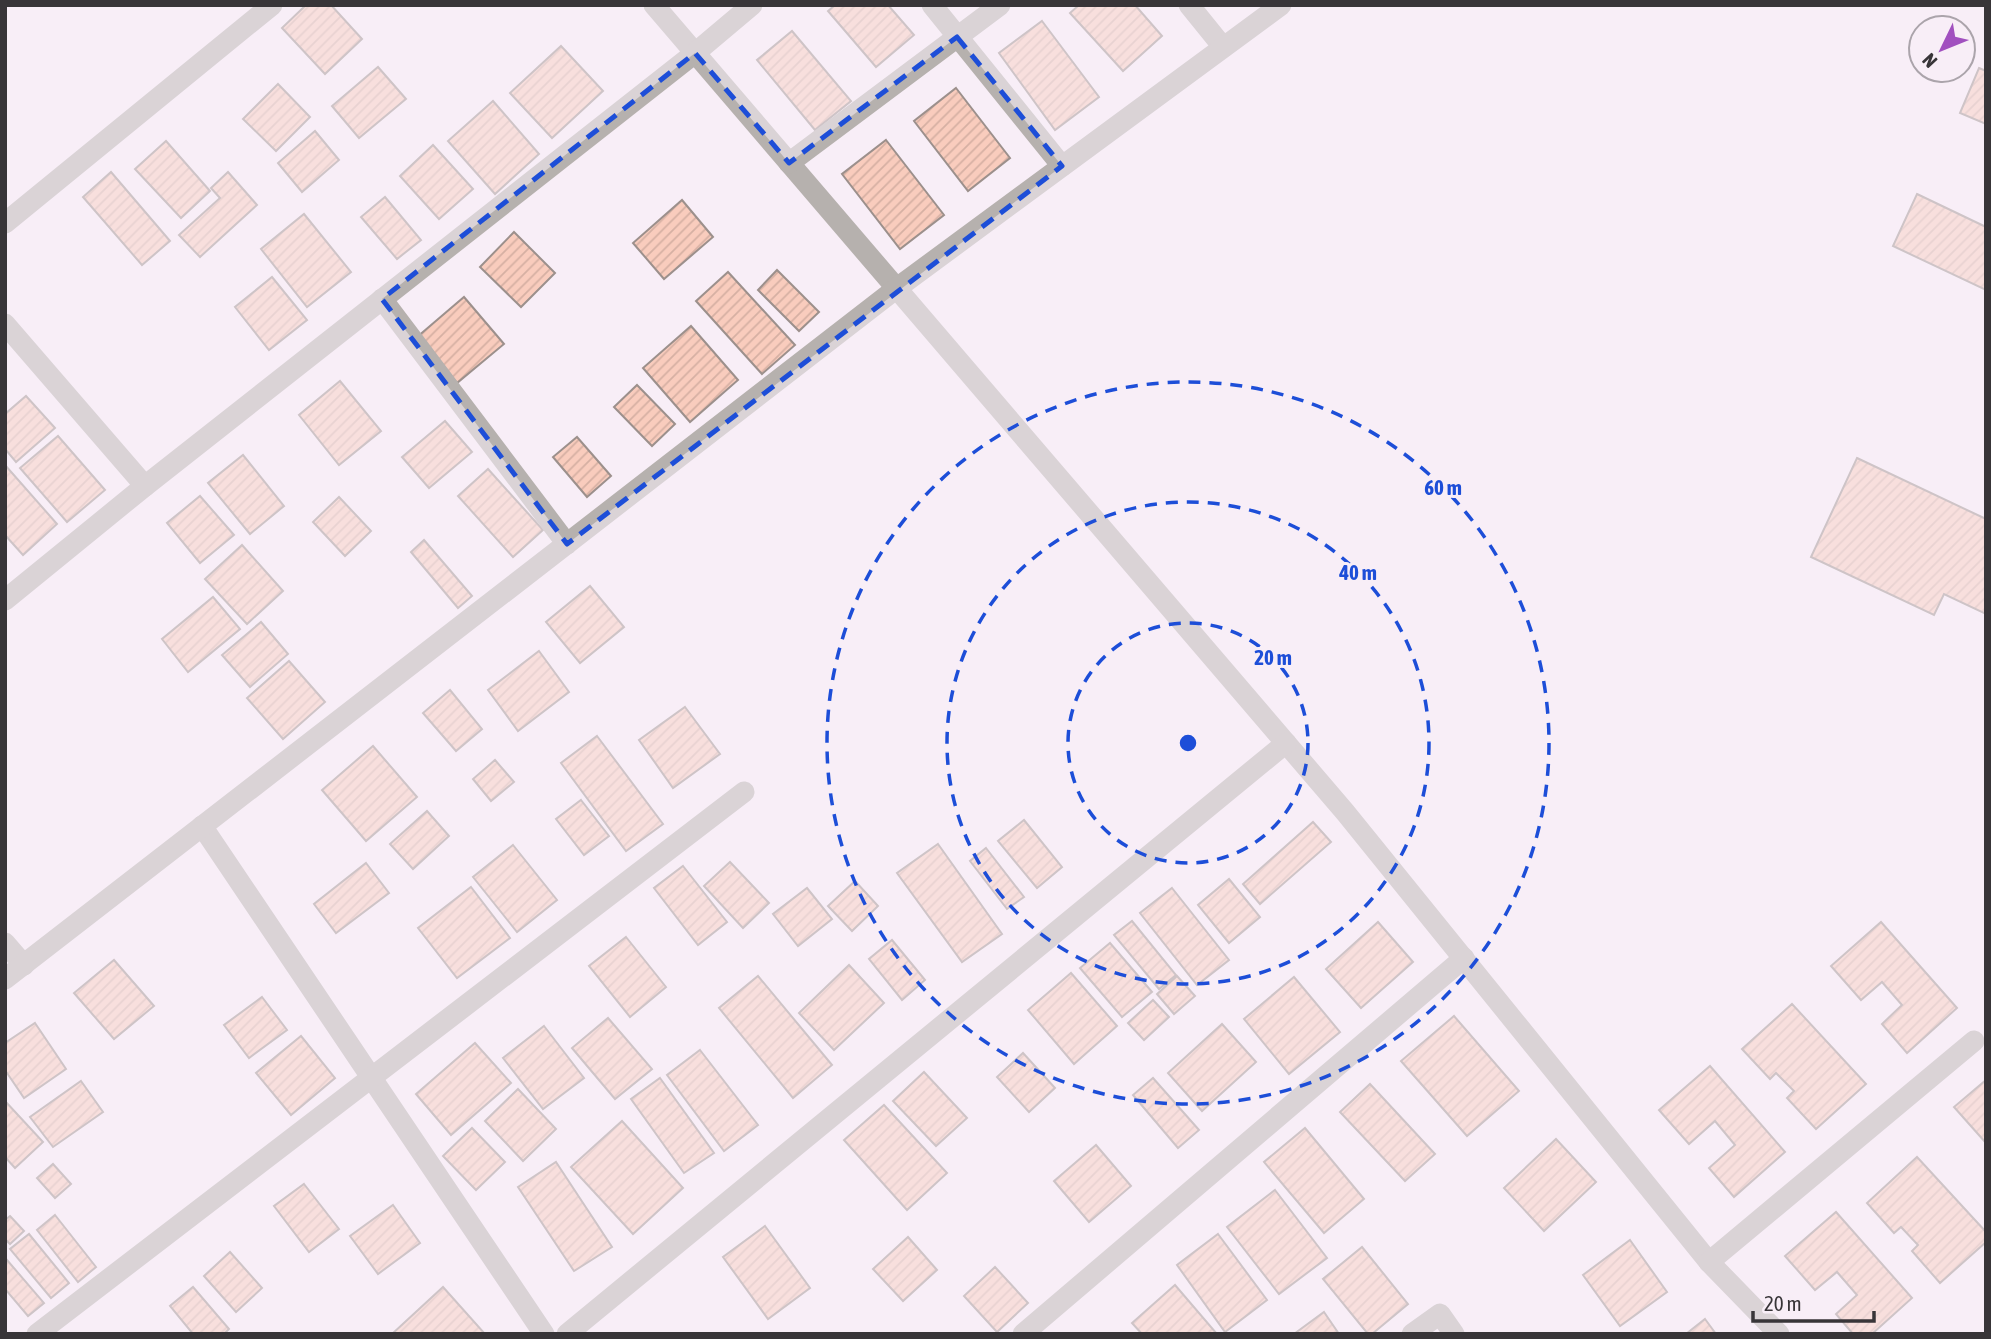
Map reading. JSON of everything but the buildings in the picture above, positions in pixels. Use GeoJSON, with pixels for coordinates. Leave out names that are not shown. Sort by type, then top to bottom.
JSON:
{"type":"FeatureCollection","features":[{"type":"Feature","properties":{"kind":"street"},"geometry":{"type":"LineString","coordinates":[[5,223],[272,5]]}},
{"type":"Feature","properties":{"kind":"street"},"geometry":{"type":"LineString","coordinates":[[654,5],[1345,811],[1709,1262],[1779,1334]]}},
{"type":"Feature","properties":{"kind":"street"},"geometry":{"type":"LineString","coordinates":[[5,600],[752,5]]}},
{"type":"Feature","properties":{"kind":"street"},"geometry":{"type":"LineString","coordinates":[[932,5],[1062,166]]}},
{"type":"Feature","properties":{"kind":"street"},"geometry":{"type":"LineString","coordinates":[[789,163],[1000,5]]}},
{"type":"Feature","properties":{"kind":"street"},"geometry":{"type":"LineString","coordinates":[[1189,5],[1223,47]]}},
{"type":"Feature","properties":{"kind":"street"},"geometry":{"type":"LineString","coordinates":[[5,979],[897,288],[1281,5]]}},
{"type":"Feature","properties":{"kind":"street"},"geometry":{"type":"LineString","coordinates":[[382,299],[567,544]]}},
{"type":"Feature","properties":{"kind":"street"},"geometry":{"type":"LineString","coordinates":[[5,324],[145,486]]}},
{"type":"Feature","properties":{"kind":"street"},"geometry":{"type":"LineString","coordinates":[[567,1334],[1286,743]]}},
{"type":"Feature","properties":{"kind":"street"},"geometry":{"type":"LineString","coordinates":[[37,1334],[744,792]]}},
{"type":"Feature","properties":{"kind":"street"},"geometry":{"type":"LineString","coordinates":[[202,827],[544,1334]]}},
{"type":"Feature","properties":{"kind":"street"},"geometry":{"type":"LineString","coordinates":[[5,943],[24,965]]}},
{"type":"Feature","properties":{"kind":"street"},"geometry":{"type":"LineString","coordinates":[[1023,1334],[1464,958]]}},
{"type":"Feature","properties":{"kind":"street"},"geometry":{"type":"LineString","coordinates":[[1709,1262],[1974,1041]]}},
{"type":"Feature","properties":{"kind":"street"},"geometry":{"type":"LineString","coordinates":[[1412,1334],[1440,1314],[1454,1334]]}},
{"type":"Feature","properties":{"kind":"highlighted area"},"geometry":{"type":"Polygon","coordinates":[[[957,37],[1062,166],[567,544],[382,299],[695,53],[789,163],[957,37]]]}}]}
